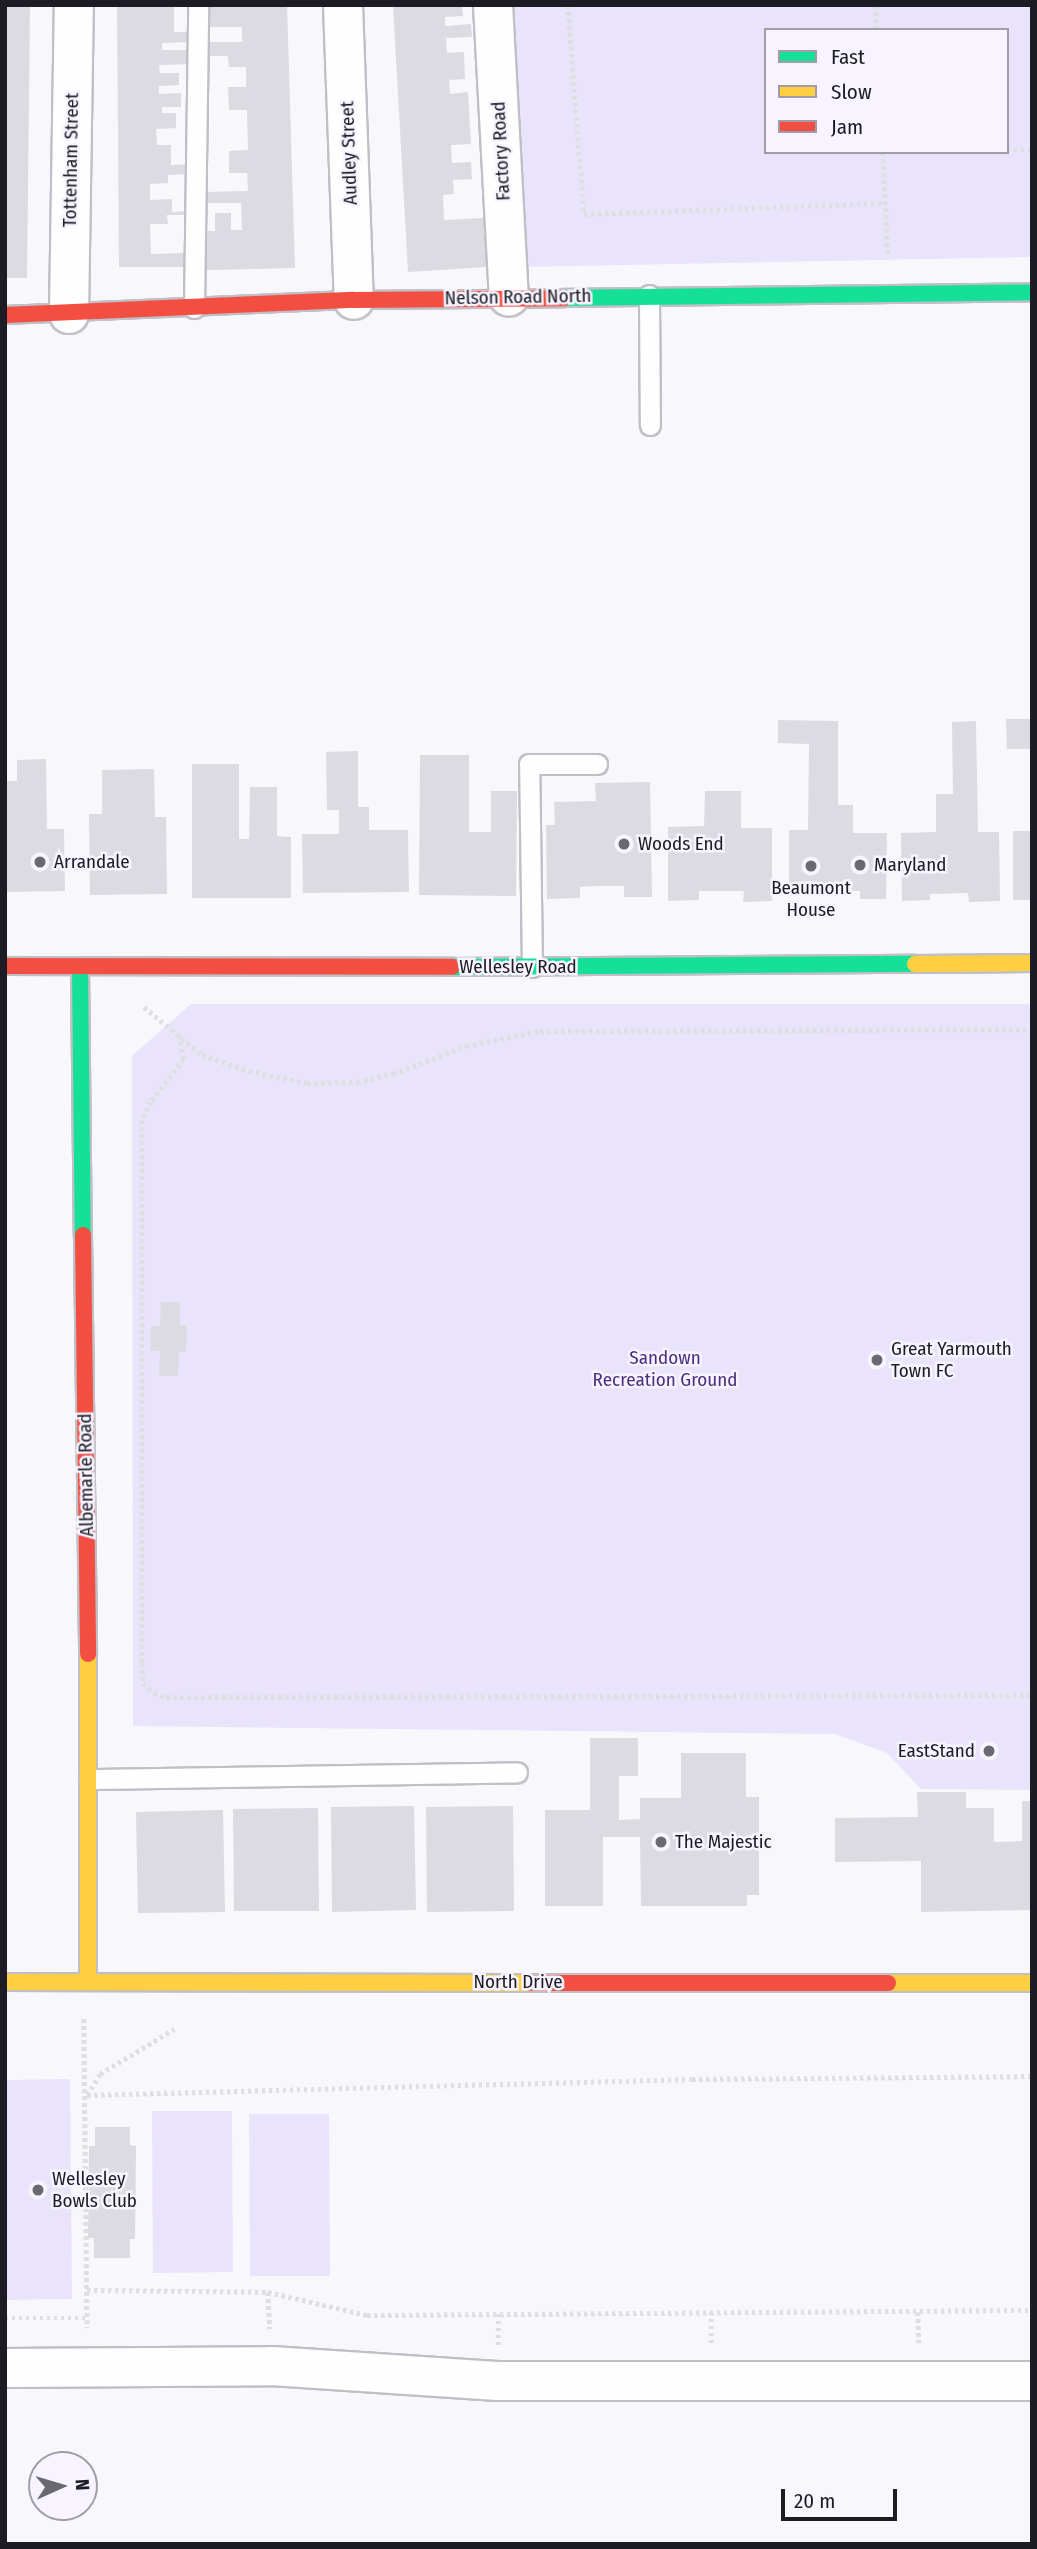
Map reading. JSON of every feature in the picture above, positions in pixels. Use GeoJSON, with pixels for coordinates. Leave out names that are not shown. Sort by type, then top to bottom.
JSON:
{"type":"FeatureCollection","features":[{"type":"Feature","properties":{"kind":"street","name":"Tottenham Street"},"geometry":{"type":"LineString","coordinates":[[69,314],[74,5]]}},
{"type":"Feature","properties":{"kind":"street","name":"Audley Street"},"geometry":{"type":"LineString","coordinates":[[343,5],[354,300]]}},
{"type":"Feature","properties":{"kind":"street","name":"Factory Road"},"geometry":{"type":"LineString","coordinates":[[493,5],[509,297]]}},
{"type":"Feature","properties":{"kind":"street","name":"Nelson Road North"},"geometry":{"type":"LineString","coordinates":[[5,315],[354,300],[1032,292]]}},
{"type":"Feature","properties":{"kind":"street","name":"Wellesley Road"},"geometry":{"type":"LineString","coordinates":[[5,966],[532,967],[1032,963]]}},
{"type":"Feature","properties":{"kind":"street","name":"Albemarle Road"},"geometry":{"type":"LineString","coordinates":[[80,968],[89,1779],[84,1981]]}},
{"type":"Feature","properties":{"kind":"street","name":"North Drive"},"geometry":{"type":"LineString","coordinates":[[5,1982],[1032,1983]]}},
{"type":"Feature","properties":{"kind":"street"},"geometry":{"type":"LineString","coordinates":[[5,2368],[272,2366],[498,2381],[1032,2381]]}},
{"type":"Feature","properties":{"kind":"lane"},"geometry":{"type":"LineString","coordinates":[[194,308],[198,5]]}},
{"type":"Feature","properties":{"kind":"lane"},"geometry":{"type":"LineString","coordinates":[[649,295],[650,425]]}},
{"type":"Feature","properties":{"kind":"lane"},"geometry":{"type":"LineString","coordinates":[[532,967],[529,764],[597,764]]}},
{"type":"Feature","properties":{"kind":"lane"},"geometry":{"type":"LineString","coordinates":[[89,1779],[517,1772]]}},
{"type":"Feature","properties":{"kind":"path"},"geometry":{"type":"LineString","coordinates":[[568,5],[584,214],[885,203]]}},
{"type":"Feature","properties":{"kind":"path"},"geometry":{"type":"LineString","coordinates":[[876,5],[877,28]]}},
{"type":"Feature","properties":{"kind":"path"},"geometry":{"type":"LineString","coordinates":[[1009,150],[1032,150]]}},
{"type":"Feature","properties":{"kind":"path"},"geometry":{"type":"LineString","coordinates":[[883,154],[890,293]]}},
{"type":"Feature","properties":{"kind":"path"},"geometry":{"type":"LineString","coordinates":[[97,968],[202,1055],[249,1071],[307,1083],[356,1082],[393,1074],[466,1045],[540,1031],[1032,1029]]}},
{"type":"Feature","properties":{"kind":"path"},"geometry":{"type":"LineString","coordinates":[[179,1035],[184,1059],[155,1096],[142,1120],[142,1662],[143,1683],[154,1693],[166,1697],[1032,1695]]}},
{"type":"Feature","properties":{"kind":"path"},"geometry":{"type":"LineString","coordinates":[[84,1981],[87,2095],[87,2368]]}},
{"type":"Feature","properties":{"kind":"path"},"geometry":{"type":"LineString","coordinates":[[87,2095],[100,2074],[174,2029]]}},
{"type":"Feature","properties":{"kind":"path"},"geometry":{"type":"LineString","coordinates":[[87,2095],[692,2079],[1032,2076]]}},
{"type":"Feature","properties":{"kind":"path"},"geometry":{"type":"LineString","coordinates":[[87,2290],[268,2292],[367,2315],[1032,2310]]}},
{"type":"Feature","properties":{"kind":"path"},"geometry":{"type":"LineString","coordinates":[[5,2318],[87,2318]]}},
{"type":"Feature","properties":{"kind":"green space"},"geometry":{"type":"Polygon","coordinates":[[[506,5],[1032,5],[1032,257],[522,267],[506,5]]]}},
{"type":"Feature","properties":{"kind":"green space","name":"Sandown Recreation Ground"},"geometry":{"type":"Polygon","coordinates":[[[191,1004],[1032,1004],[1032,1790],[921,1789],[887,1753],[835,1734],[133,1726],[132,1056],[191,1004]]]}},
{"type":"Feature","properties":{"kind":"green space","name":"Wellesley Bowls Club"},"geometry":{"type":"Polygon","coordinates":[[[70,2079],[72,2299],[5,2300],[5,2080],[70,2079]]]}},
{"type":"Feature","properties":{"kind":"green space"},"geometry":{"type":"Polygon","coordinates":[[[152,2111],[232,2111],[233,2272],[153,2273],[152,2111]]]}},
{"type":"Feature","properties":{"kind":"green space"},"geometry":{"type":"Polygon","coordinates":[[[249,2114],[329,2114],[330,2276],[250,2276],[249,2114]]]}},
{"type":"Feature","properties":{"kind":"building"},"geometry":{"type":"Polygon","coordinates":[[[5,5],[30,5],[27,278],[5,278],[5,5]]]}},
{"type":"Feature","properties":{"kind":"building"},"geometry":{"type":"Polygon","coordinates":[[[117,5],[174,5],[174,32],[192,32],[192,42],[162,43],[162,50],[192,50],[192,64],[159,65],[160,73],[179,73],[179,85],[159,86],[159,94],[181,93],[181,107],[162,107],[162,113],[176,113],[176,128],[156,129],[157,145],[171,145],[171,165],[190,164],[190,174],[168,175],[168,183],[150,184],[150,200],[172,199],[172,212],[186,211],[185,215],[167,215],[168,224],[150,224],[151,254],[184,253],[184,267],[119,267],[117,5]]]}},
{"type":"Feature","properties":{"kind":"building"},"geometry":{"type":"Polygon","coordinates":[[[207,5],[287,5],[295,268],[206,270],[205,231],[215,231],[215,213],[231,213],[231,230],[242,230],[241,203],[206,203],[206,192],[248,191],[247,173],[229,173],[229,151],[248,150],[247,110],[229,110],[228,87],[246,87],[246,67],[229,67],[228,56],[207,56],[207,42],[242,42],[242,27],[207,27],[207,5]]]}},
{"type":"Feature","properties":{"kind":"building"},"geometry":{"type":"Polygon","coordinates":[[[393,5],[462,5],[463,16],[445,17],[445,26],[471,24],[472,37],[446,38],[447,53],[464,52],[465,79],[449,80],[450,94],[468,92],[471,144],[451,145],[452,163],[471,162],[472,179],[453,180],[454,194],[443,195],[444,220],[484,218],[487,267],[408,272],[393,5]]]}},
{"type":"Feature","properties":{"kind":"building"},"geometry":{"type":"Polygon","coordinates":[[[1006,719],[1032,719],[1032,749],[1007,749],[1006,719]]]}},
{"type":"Feature","properties":{"kind":"building"},"geometry":{"type":"Polygon","coordinates":[[[778,720],[838,721],[838,805],[853,805],[853,833],[887,833],[886,899],[860,899],[860,891],[814,891],[815,896],[789,896],[789,830],[808,830],[809,744],[778,743],[778,720]]]}},
{"type":"Feature","properties":{"kind":"building"},"geometry":{"type":"Polygon","coordinates":[[[976,721],[978,832],[999,832],[1000,901],[969,902],[968,893],[930,894],[930,900],[902,901],[901,833],[936,832],[936,794],[953,794],[952,722],[976,721]]]}},
{"type":"Feature","properties":{"kind":"building"},"geometry":{"type":"Polygon","coordinates":[[[358,751],[358,807],[369,807],[369,830],[408,830],[409,892],[303,893],[302,834],[339,834],[339,810],[327,810],[326,752],[358,751]]]}},
{"type":"Feature","properties":{"kind":"building"},"geometry":{"type":"Polygon","coordinates":[[[420,755],[469,755],[469,832],[491,832],[491,791],[517,791],[516,896],[419,895],[420,755]]]}},
{"type":"Feature","properties":{"kind":"building"},"geometry":{"type":"Polygon","coordinates":[[[46,759],[47,829],[64,829],[65,891],[5,892],[5,781],[17,781],[17,760],[46,759]]]}},
{"type":"Feature","properties":{"kind":"building"},"geometry":{"type":"Polygon","coordinates":[[[192,764],[239,764],[239,839],[249,839],[250,787],[277,787],[277,836],[291,837],[291,898],[192,898],[192,764]]]}},
{"type":"Feature","properties":{"kind":"building"},"geometry":{"type":"Polygon","coordinates":[[[154,769],[155,817],[166,817],[167,894],[90,895],[89,814],[102,814],[102,770],[154,769]]]}},
{"type":"Feature","properties":{"kind":"building"},"geometry":{"type":"Polygon","coordinates":[[[650,782],[652,897],[624,897],[624,886],[597,886],[580,887],[580,898],[547,899],[546,825],[555,825],[554,802],[596,801],[595,783],[650,782]]]}},
{"type":"Feature","properties":{"kind":"building"},"geometry":{"type":"Polygon","coordinates":[[[705,791],[741,791],[741,828],[772,828],[772,901],[743,902],[744,891],[699,891],[699,900],[668,901],[668,827],[704,826],[705,791]]]}},
{"type":"Feature","properties":{"kind":"building"},"geometry":{"type":"Polygon","coordinates":[[[1013,831],[1032,831],[1032,900],[1013,900],[1013,831]]]}},
{"type":"Feature","properties":{"kind":"building"},"geometry":{"type":"Polygon","coordinates":[[[161,1302],[180,1302],[180,1325],[187,1325],[186,1352],[179,1352],[178,1376],[159,1376],[160,1351],[150,1351],[151,1326],[160,1326],[161,1302]]]}},
{"type":"Feature","properties":{"kind":"building"},"geometry":{"type":"Polygon","coordinates":[[[590,1738],[638,1738],[638,1776],[619,1776],[619,1820],[640,1819],[640,1798],[681,1798],[681,1753],[746,1753],[746,1797],[759,1797],[759,1895],[747,1895],[747,1906],[641,1906],[640,1837],[603,1837],[603,1906],[545,1906],[545,1810],[590,1810],[590,1738]]]}},
{"type":"Feature","properties":{"kind":"building"},"geometry":{"type":"Polygon","coordinates":[[[917,1792],[966,1792],[966,1808],[994,1808],[994,1842],[1022,1841],[1022,1801],[1032,1801],[1032,1910],[921,1912],[921,1861],[835,1862],[835,1818],[918,1817],[917,1792]]]}},
{"type":"Feature","properties":{"kind":"building"},"geometry":{"type":"Polygon","coordinates":[[[414,1806],[416,1910],[332,1912],[331,1807],[414,1806]]]}},
{"type":"Feature","properties":{"kind":"building"},"geometry":{"type":"Polygon","coordinates":[[[513,1806],[514,1911],[427,1912],[426,1807],[513,1806]]]}},
{"type":"Feature","properties":{"kind":"building"},"geometry":{"type":"Polygon","coordinates":[[[318,1808],[319,1911],[234,1911],[233,1809],[318,1808]]]}},
{"type":"Feature","properties":{"kind":"building"},"geometry":{"type":"Polygon","coordinates":[[[223,1810],[225,1912],[138,1913],[136,1812],[223,1810]]]}},
{"type":"Feature","properties":{"kind":"building","name":"Wellesley Bowls Club"},"geometry":{"type":"Polygon","coordinates":[[[95,2127],[130,2127],[130,2145],[136,2146],[135,2239],[130,2239],[130,2258],[94,2258],[94,2238],[88,2238],[89,2146],[95,2146],[95,2127]]]}},
{"type":"Feature","properties":{"kind":"traffic: fast"},"geometry":{"type":"LineString","coordinates":[[564,298],[1032,292]]}},
{"type":"Feature","properties":{"kind":"traffic: fast"},"geometry":{"type":"LineString","coordinates":[[452,967],[915,964]]}},
{"type":"Feature","properties":{"kind":"traffic: fast"},"geometry":{"type":"LineString","coordinates":[[80,968],[83,1235]]}},
{"type":"Feature","properties":{"kind":"traffic: slow"},"geometry":{"type":"LineString","coordinates":[[915,964],[1032,963]]}},
{"type":"Feature","properties":{"kind":"traffic: slow"},"geometry":{"type":"LineString","coordinates":[[88,1654],[88,1981]]}},
{"type":"Feature","properties":{"kind":"traffic: slow"},"geometry":{"type":"LineString","coordinates":[[5,1982],[532,1983]]}},
{"type":"Feature","properties":{"kind":"traffic: slow"},"geometry":{"type":"LineString","coordinates":[[888,1983],[1032,1983]]}},
{"type":"Feature","properties":{"kind":"traffic: jam"},"geometry":{"type":"LineString","coordinates":[[5,315],[354,300],[564,298]]}},
{"type":"Feature","properties":{"kind":"traffic: jam"},"geometry":{"type":"LineString","coordinates":[[5,966],[452,967]]}},
{"type":"Feature","properties":{"kind":"traffic: jam"},"geometry":{"type":"LineString","coordinates":[[83,1235],[88,1654]]}},
{"type":"Feature","properties":{"kind":"traffic: jam"},"geometry":{"type":"LineString","coordinates":[[532,1983],[888,1983]]}},
{"type":"Feature","properties":{"kind":"place","name":"Woods End"},"geometry":{"type":"Point","coordinates":[624,844]}},
{"type":"Feature","properties":{"kind":"place","name":"Arrandale"},"geometry":{"type":"Point","coordinates":[40,862]}},
{"type":"Feature","properties":{"kind":"place","name":"Maryland"},"geometry":{"type":"Point","coordinates":[860,865]}},
{"type":"Feature","properties":{"kind":"place","name":"Beaumont House"},"geometry":{"type":"Point","coordinates":[811,866]}},
{"type":"Feature","properties":{"kind":"place","name":"Great Yarmouth Town FC"},"geometry":{"type":"Point","coordinates":[877,1360]}},
{"type":"Feature","properties":{"kind":"place","name":"EastStand"},"geometry":{"type":"Point","coordinates":[989,1751]}},
{"type":"Feature","properties":{"kind":"place","name":"The Majestic"},"geometry":{"type":"Point","coordinates":[661,1842]}},
{"type":"Feature","properties":{"kind":"place","name":"Wellesley Bowls Club"},"geometry":{"type":"Point","coordinates":[38,2190]}}]}
